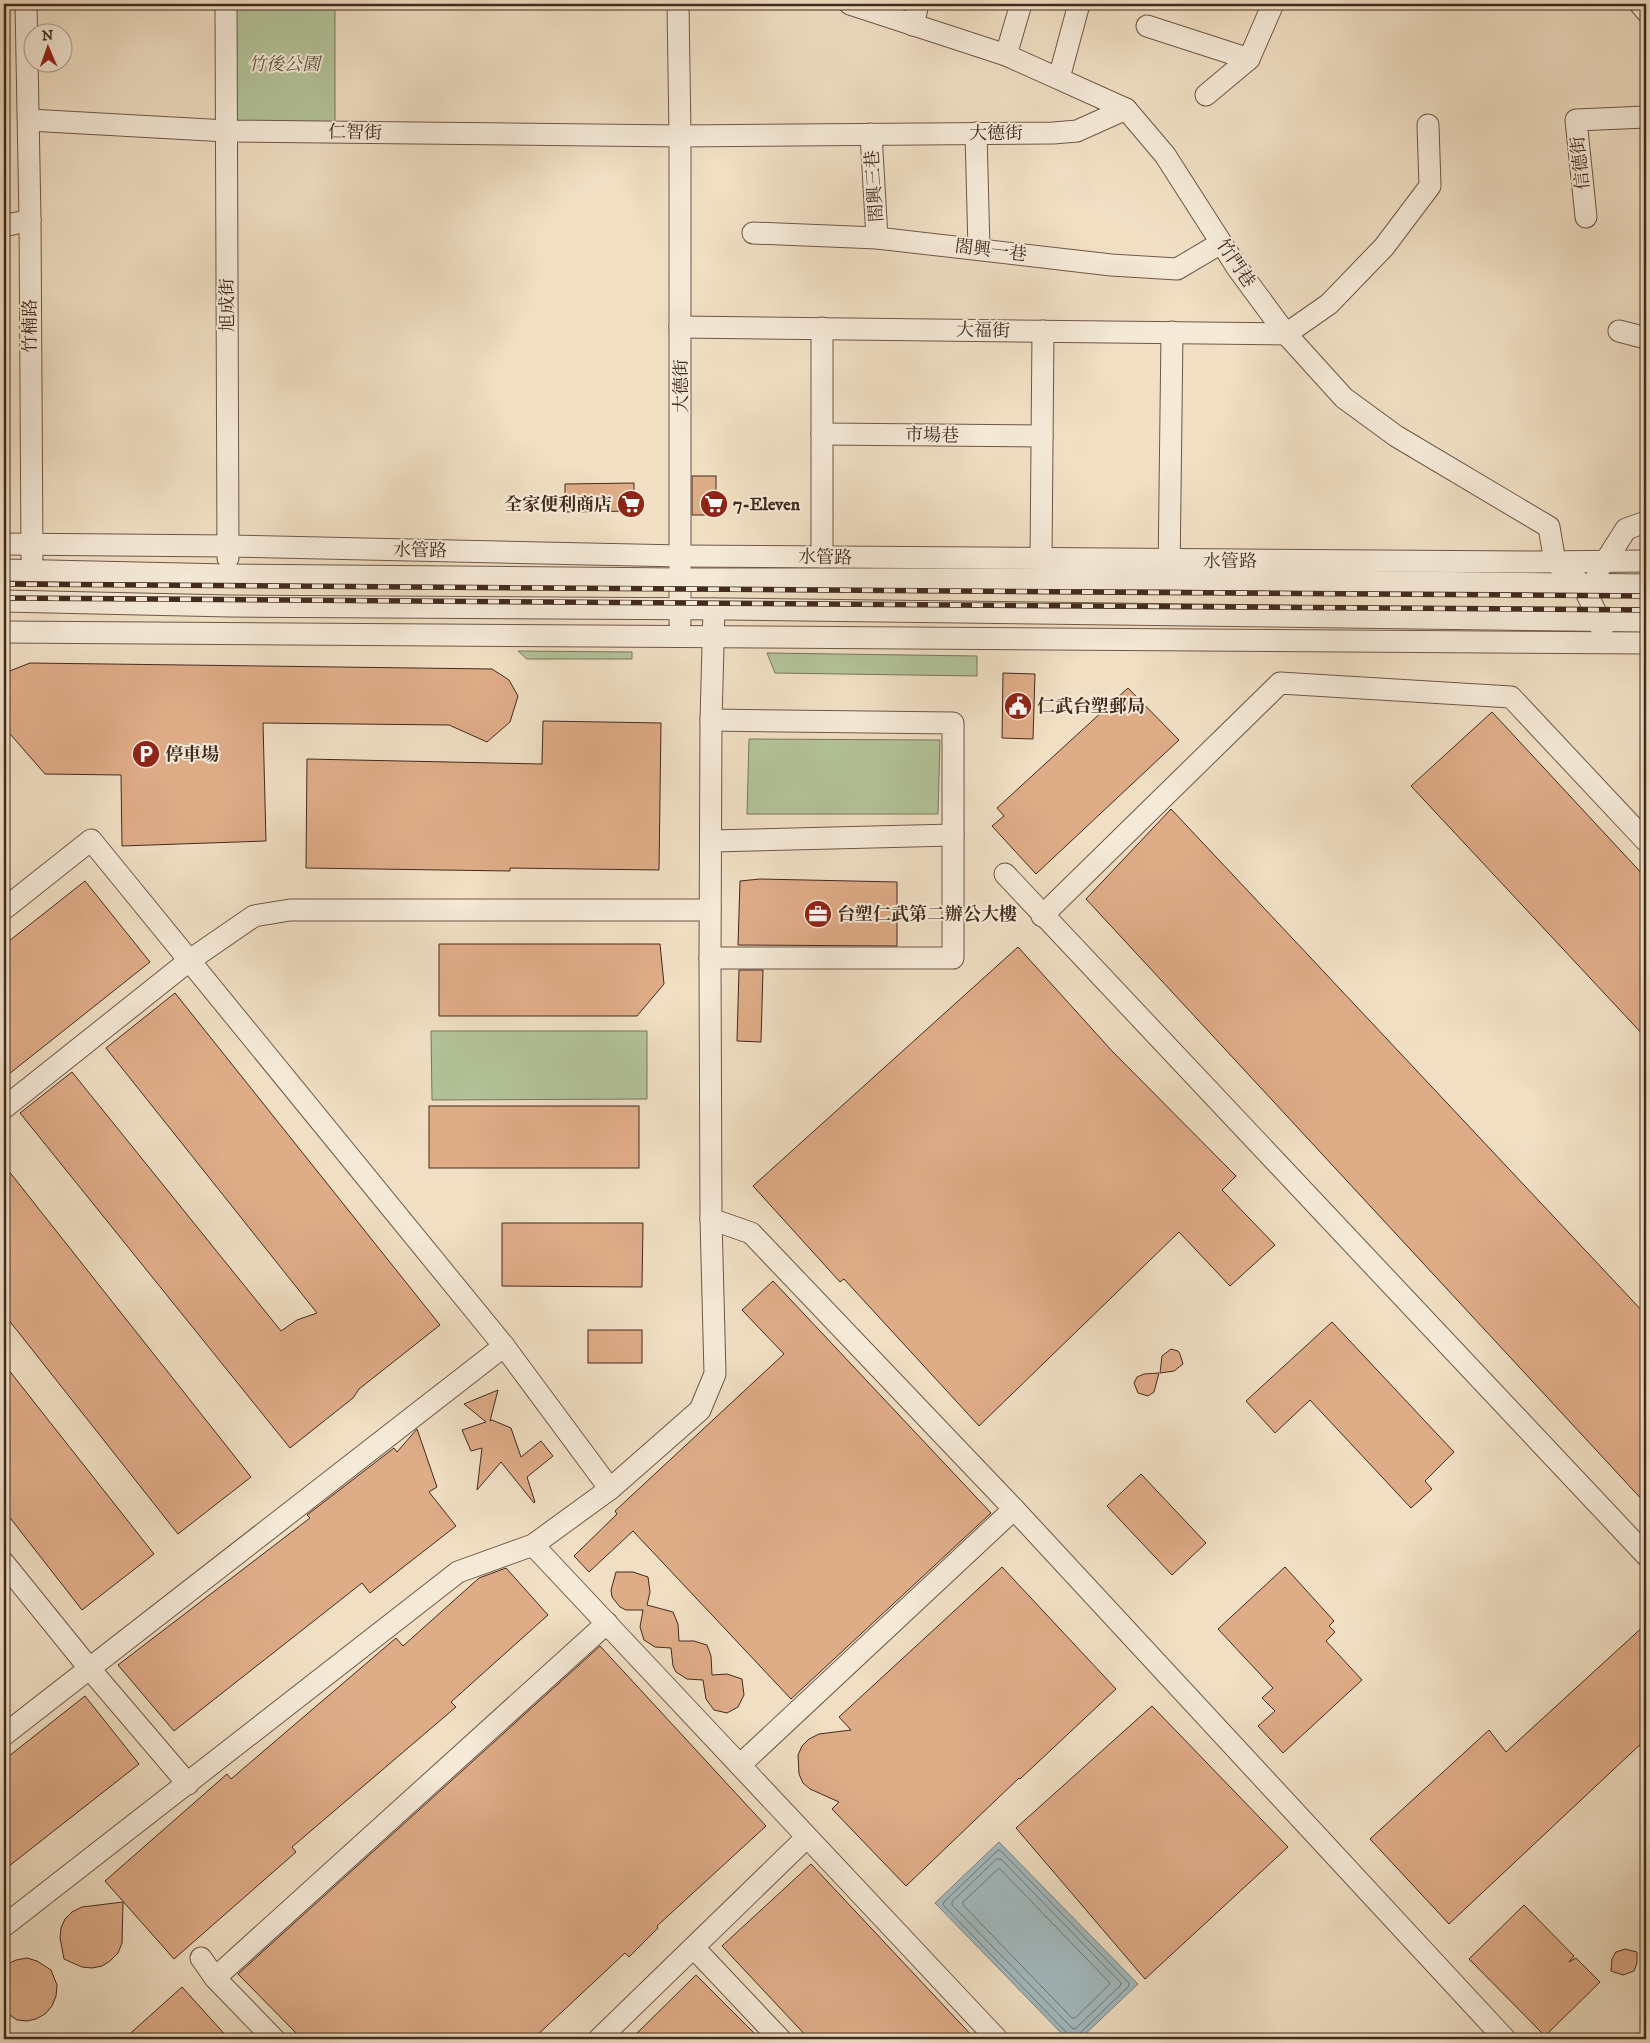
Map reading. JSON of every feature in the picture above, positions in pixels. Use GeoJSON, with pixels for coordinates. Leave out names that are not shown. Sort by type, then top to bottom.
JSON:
{"type":"FeatureCollection","features":[{"type":"Feature","properties":{"kind":"street","name":"竹楠路"},"geometry":{"type":"LineString","coordinates":[[5,629],[12,601],[33,570],[31,544],[30,220],[26,4]]}},
{"type":"Feature","properties":{"kind":"street","name":"旭成街"},"geometry":{"type":"LineString","coordinates":[[226,4],[228,575],[230,606]]}},
{"type":"Feature","properties":{"kind":"street","name":"大德街"},"geometry":{"type":"LineString","coordinates":[[678,4],[680,136],[680,636]]}},
{"type":"Feature","properties":{"kind":"street","name":"竹門巷"},"geometry":{"type":"LineString","coordinates":[[850,4],[1006,55],[1126,109],[1165,154],[1238,269],[1286,334],[1344,398],[1396,436],[1549,527],[1555,562]]}},
{"type":"Feature","properties":{"kind":"street"},"geometry":{"type":"LineString","coordinates":[[913,25],[918,4]]}},
{"type":"Feature","properties":{"kind":"street"},"geometry":{"type":"LineString","coordinates":[[1006,55],[1021,4]]}},
{"type":"Feature","properties":{"kind":"street"},"geometry":{"type":"LineString","coordinates":[[1059,78],[1080,4]]}},
{"type":"Feature","properties":{"kind":"street"},"geometry":{"type":"LineString","coordinates":[[1206,95],[1250,59],[1273,4]]}},
{"type":"Feature","properties":{"kind":"street"},"geometry":{"type":"LineString","coordinates":[[1640,4],[1646,11]]}},
{"type":"Feature","properties":{"kind":"street"},"geometry":{"type":"LineString","coordinates":[[1147,26],[1250,59]]}},
{"type":"Feature","properties":{"kind":"street","name":"大德街"},"geometry":{"type":"LineString","coordinates":[[680,136],[1053,133],[1077,131],[1126,109]]}},
{"type":"Feature","properties":{"kind":"street","name":"信德街"},"geometry":{"type":"LineString","coordinates":[[1586,217],[1576,120],[1646,117]]}},
{"type":"Feature","properties":{"kind":"street","name":"仁智街"},"geometry":{"type":"LineString","coordinates":[[29,120],[226,131],[680,136]]}},
{"type":"Feature","properties":{"kind":"street"},"geometry":{"type":"LineString","coordinates":[[1286,334],[1329,304],[1384,247],[1430,186],[1428,125]]}},
{"type":"Feature","properties":{"kind":"street","name":"閤興三巷"},"geometry":{"type":"LineString","coordinates":[[871,134],[877,238]]}},
{"type":"Feature","properties":{"kind":"street"},"geometry":{"type":"LineString","coordinates":[[976,134],[979,248]]}},
{"type":"Feature","properties":{"kind":"street"},"geometry":{"type":"LineString","coordinates":[[4,226],[30,220]]}},
{"type":"Feature","properties":{"kind":"street","name":"閤興一巷"},"geometry":{"type":"LineString","coordinates":[[753,233],[877,238],[979,248],[1111,265],[1177,269],[1221,243]]}},
{"type":"Feature","properties":{"kind":"street","name":"大福街"},"geometry":{"type":"LineString","coordinates":[[680,327],[1286,334]]}},
{"type":"Feature","properties":{"kind":"street"},"geometry":{"type":"LineString","coordinates":[[822,328],[822,558]]}},
{"type":"Feature","properties":{"kind":"street"},"geometry":{"type":"LineString","coordinates":[[1041,559],[1043,331]]}},
{"type":"Feature","properties":{"kind":"street"},"geometry":{"type":"LineString","coordinates":[[1620,331],[1646,338]]}},
{"type":"Feature","properties":{"kind":"street"},"geometry":{"type":"LineString","coordinates":[[1169,570],[1172,332]]}},
{"type":"Feature","properties":{"kind":"street","name":"市場巷"},"geometry":{"type":"LineString","coordinates":[[822,434],[1042,436]]}},
{"type":"Feature","properties":{"kind":"street"},"geometry":{"type":"LineString","coordinates":[[1582,584],[1605,562],[1626,529],[1646,522]]}},
{"type":"Feature","properties":{"kind":"street","name":"水管路"},"geometry":{"type":"LineString","coordinates":[[4,544],[229,546],[681,556],[1041,559],[1169,570],[1646,585]]}},
{"type":"Feature","properties":{"kind":"street","name":"水管路"},"geometry":{"type":"LineString","coordinates":[[4,570],[228,575],[681,579],[1646,561]]}},
{"type":"Feature","properties":{"kind":"street"},"geometry":{"type":"LineString","coordinates":[[1555,562],[1582,584],[1600,621],[1604,643]]}},
{"type":"Feature","properties":{"kind":"street"},"geometry":{"type":"LineString","coordinates":[[12,601],[230,606],[680,609],[1646,622]]}},
{"type":"Feature","properties":{"kind":"street"},"geometry":{"type":"LineString","coordinates":[[4,1926],[458,1572],[533,1545],[610,1489],[700,1410],[715,1374],[711,1219],[710,958],[711,720],[714,610]]}},
{"type":"Feature","properties":{"kind":"street"},"geometry":{"type":"LineString","coordinates":[[5,629],[1646,643]]}},
{"type":"Feature","properties":{"kind":"street"},"geometry":{"type":"LineString","coordinates":[[1042,916],[1280,683],[1511,697],[1646,841]]}},
{"type":"Feature","properties":{"kind":"street"},"geometry":{"type":"LineString","coordinates":[[710,958],[953,958],[954,835],[953,723],[711,720]]}},
{"type":"Feature","properties":{"kind":"street"},"geometry":{"type":"LineString","coordinates":[[711,841],[954,835]]}},
{"type":"Feature","properties":{"kind":"street"},"geometry":{"type":"LineString","coordinates":[[4,909],[90,840],[504,1346],[610,1489]]}},
{"type":"Feature","properties":{"kind":"street"},"geometry":{"type":"LineString","coordinates":[[1005,874],[1042,916],[1646,1555]]}},
{"type":"Feature","properties":{"kind":"street"},"geometry":{"type":"LineString","coordinates":[[4,1108],[190,960],[254,916],[290,910],[710,910]]}},
{"type":"Feature","properties":{"kind":"street"},"geometry":{"type":"LineString","coordinates":[[711,1219],[751,1233],[1014,1509],[1505,2039]]}},
{"type":"Feature","properties":{"kind":"street"},"geometry":{"type":"LineString","coordinates":[[4,1735],[504,1346]]}},
{"type":"Feature","properties":{"kind":"street"},"geometry":{"type":"LineString","coordinates":[[740,1765],[1014,1509]]}},
{"type":"Feature","properties":{"kind":"street"},"geometry":{"type":"LineString","coordinates":[[533,1545],[806,1838],[997,2039]]}},
{"type":"Feature","properties":{"kind":"street"},"geometry":{"type":"LineString","coordinates":[[4,1563],[89,1668],[188,1784]]}},
{"type":"Feature","properties":{"kind":"street"},"geometry":{"type":"LineString","coordinates":[[215,1978],[607,1623]]}},
{"type":"Feature","properties":{"kind":"street"},"geometry":{"type":"LineString","coordinates":[[599,2039],[806,1838]]}},
{"type":"Feature","properties":{"kind":"street"},"geometry":{"type":"LineString","coordinates":[[694,1948],[780,2039]]}},
{"type":"Feature","properties":{"kind":"street"},"geometry":{"type":"LineString","coordinates":[[201,1958],[215,1978],[274,2039]]}},
{"type":"Feature","properties":{"kind":"green space","name":"竹後公園"},"geometry":{"type":"Polygon","coordinates":[[[233,4],[335,4],[335,124],[234,124],[233,4]]]}},
{"type":"Feature","properties":{"kind":"green space"},"geometry":{"type":"Polygon","coordinates":[[[518,651],[632,652],[632,659],[527,659],[518,651]]]}},
{"type":"Feature","properties":{"kind":"green space"},"geometry":{"type":"Polygon","coordinates":[[[767,653],[977,656],[977,676],[775,673],[767,653]]]}},
{"type":"Feature","properties":{"kind":"green space"},"geometry":{"type":"Polygon","coordinates":[[[749,739],[940,740],[938,814],[747,814],[749,739]]]}},
{"type":"Feature","properties":{"kind":"green space"},"geometry":{"type":"Polygon","coordinates":[[[431,1031],[647,1031],[647,1099],[432,1100],[431,1031]]]}},
{"type":"Feature","properties":{"kind":"water"},"geometry":{"type":"Polygon","coordinates":[[[999,1842],[1138,1984],[1080,2039],[1067,2039],[935,1903],[999,1842]]]}},
{"type":"Feature","properties":{"kind":"building"},"geometry":{"type":"Polygon","coordinates":[[[692,476],[716,476],[716,515],[692,515],[692,476]]]}},
{"type":"Feature","properties":{"kind":"building"},"geometry":{"type":"Polygon","coordinates":[[[634,483],[634,511],[565,512],[565,484],[634,483]]]}},
{"type":"Feature","properties":{"kind":"building","name":"停車場"},"geometry":{"type":"Polygon","coordinates":[[[30,663],[492,669],[509,680],[518,696],[510,722],[487,742],[449,725],[263,723],[266,841],[122,846],[121,775],[45,774],[4,727],[4,675],[30,663]]]}},
{"type":"Feature","properties":{"kind":"building","name":"仁武台塑郵局"},"geometry":{"type":"Polygon","coordinates":[[[1003,673],[1035,674],[1033,739],[1002,738],[1003,673]]]}},
{"type":"Feature","properties":{"kind":"building"},"geometry":{"type":"Polygon","coordinates":[[[1128,688],[1179,740],[1036,874],[992,826],[1004,816],[997,808],[1128,688]]]}},
{"type":"Feature","properties":{"kind":"building"},"geometry":{"type":"Polygon","coordinates":[[[1492,712],[1646,878],[1646,1038],[1411,786],[1492,712]]]}},
{"type":"Feature","properties":{"kind":"building"},"geometry":{"type":"Polygon","coordinates":[[[543,721],[661,723],[659,870],[510,868],[510,871],[306,868],[307,759],[542,764],[543,721]]]}},
{"type":"Feature","properties":{"kind":"building"},"geometry":{"type":"Polygon","coordinates":[[[1171,809],[1646,1315],[1646,1504],[1086,899],[1171,809]]]}},
{"type":"Feature","properties":{"kind":"building","name":"台塑仁武第二辦公大樓"},"geometry":{"type":"Polygon","coordinates":[[[760,879],[897,882],[897,946],[738,945],[740,881],[760,879]]]}},
{"type":"Feature","properties":{"kind":"building"},"geometry":{"type":"Polygon","coordinates":[[[85,881],[150,962],[4,1078],[4,945],[85,881]]]}},
{"type":"Feature","properties":{"kind":"building"},"geometry":{"type":"Polygon","coordinates":[[[439,944],[660,944],[664,984],[637,1016],[439,1016],[439,944]]]}},
{"type":"Feature","properties":{"kind":"building"},"geometry":{"type":"Polygon","coordinates":[[[1018,947],[1112,1051],[1236,1176],[1222,1190],[1275,1245],[1230,1286],[1179,1232],[979,1426],[844,1279],[840,1282],[753,1186],[1018,947]]]}},
{"type":"Feature","properties":{"kind":"building"},"geometry":{"type":"Polygon","coordinates":[[[739,970],[763,970],[761,1042],[737,1041],[739,970]]]}},
{"type":"Feature","properties":{"kind":"building"},"geometry":{"type":"Polygon","coordinates":[[[175,993],[440,1325],[359,1389],[353,1398],[290,1448],[20,1113],[72,1072],[281,1331],[297,1320],[317,1313],[106,1048],[175,993]]]}},
{"type":"Feature","properties":{"kind":"building"},"geometry":{"type":"Polygon","coordinates":[[[429,1106],[639,1106],[639,1168],[429,1168],[429,1106]]]}},
{"type":"Feature","properties":{"kind":"building"},"geometry":{"type":"Polygon","coordinates":[[[4,1165],[251,1477],[178,1534],[4,1314],[4,1165]]]}},
{"type":"Feature","properties":{"kind":"building"},"geometry":{"type":"Polygon","coordinates":[[[502,1223],[643,1223],[642,1287],[502,1286],[502,1223]]]}},
{"type":"Feature","properties":{"kind":"building"},"geometry":{"type":"Polygon","coordinates":[[[773,1281],[991,1513],[791,1699],[633,1531],[589,1572],[574,1556],[617,1514],[615,1511],[784,1354],[742,1310],[773,1281]]]}},
{"type":"Feature","properties":{"kind":"building"},"geometry":{"type":"Polygon","coordinates":[[[1332,1322],[1454,1452],[1425,1481],[1432,1489],[1411,1508],[1310,1400],[1275,1433],[1246,1401],[1332,1322]]]}},
{"type":"Feature","properties":{"kind":"building"},"geometry":{"type":"Polygon","coordinates":[[[588,1330],[642,1330],[642,1363],[588,1363],[588,1330]]]}},
{"type":"Feature","properties":{"kind":"building"},"geometry":{"type":"Polygon","coordinates":[[[1171,1349],[1178,1351],[1183,1364],[1174,1371],[1160,1373],[1162,1356],[1171,1349]]]}},
{"type":"Feature","properties":{"kind":"building"},"geometry":{"type":"Polygon","coordinates":[[[4,1364],[154,1554],[82,1610],[4,1510],[4,1364]]]}},
{"type":"Feature","properties":{"kind":"building"},"geometry":{"type":"Polygon","coordinates":[[[1159,1373],[1154,1392],[1148,1396],[1138,1393],[1134,1383],[1137,1377],[1144,1374],[1159,1373]]]}},
{"type":"Feature","properties":{"kind":"building"},"geometry":{"type":"Polygon","coordinates":[[[498,1390],[490,1421],[492,1420],[511,1428],[521,1457],[541,1441],[553,1456],[527,1477],[534,1503],[501,1462],[477,1490],[482,1448],[471,1451],[462,1430],[486,1422],[464,1404],[498,1390]]]}},
{"type":"Feature","properties":{"kind":"building"},"geometry":{"type":"Polygon","coordinates":[[[417,1429],[437,1487],[429,1492],[456,1526],[370,1593],[362,1583],[174,1731],[118,1665],[310,1518],[307,1515],[394,1448],[397,1452],[417,1429]]]}},
{"type":"Feature","properties":{"kind":"building"},"geometry":{"type":"Polygon","coordinates":[[[1141,1474],[1206,1543],[1172,1575],[1107,1506],[1141,1474]]]}},
{"type":"Feature","properties":{"kind":"building"},"geometry":{"type":"Polygon","coordinates":[[[1002,1567],[1116,1689],[906,1886],[832,1809],[839,1802],[810,1789],[803,1783],[799,1774],[798,1755],[802,1746],[809,1739],[819,1734],[851,1730],[839,1717],[1002,1567]]]}},
{"type":"Feature","properties":{"kind":"building"},"geometry":{"type":"Polygon","coordinates":[[[1285,1567],[1334,1621],[1329,1626],[1335,1632],[1326,1641],[1362,1680],[1283,1753],[1258,1726],[1275,1711],[1262,1698],[1273,1688],[1218,1629],[1285,1567]]]}},
{"type":"Feature","properties":{"kind":"building"},"geometry":{"type":"Polygon","coordinates":[[[506,1568],[548,1615],[451,1702],[456,1707],[292,1847],[296,1852],[174,1959],[105,1881],[227,1774],[231,1779],[396,1638],[403,1646],[479,1578],[506,1568]]]}},
{"type":"Feature","properties":{"kind":"building"},"geometry":{"type":"Polygon","coordinates":[[[616,1572],[633,1572],[648,1577],[650,1592],[647,1605],[673,1612],[678,1624],[679,1641],[694,1641],[707,1645],[711,1656],[712,1675],[727,1674],[742,1679],[744,1695],[738,1707],[727,1713],[714,1710],[706,1699],[703,1680],[687,1679],[676,1672],[673,1666],[671,1648],[655,1647],[644,1640],[640,1627],[643,1610],[626,1610],[620,1607],[612,1597],[611,1590],[616,1572]]]}},
{"type":"Feature","properties":{"kind":"building"},"geometry":{"type":"Polygon","coordinates":[[[1646,1624],[1646,1739],[1449,1924],[1370,1839],[1489,1730],[1506,1752],[1646,1624]]]}},
{"type":"Feature","properties":{"kind":"building"},"geometry":{"type":"Polygon","coordinates":[[[600,1646],[766,1826],[657,1926],[658,1928],[629,1957],[625,1953],[533,2039],[302,2039],[238,1974],[600,1646]]]}},
{"type":"Feature","properties":{"kind":"building"},"geometry":{"type":"Polygon","coordinates":[[[85,1696],[139,1764],[4,1870],[4,1760],[85,1696]]]}},
{"type":"Feature","properties":{"kind":"building"},"geometry":{"type":"Polygon","coordinates":[[[1152,1706],[1288,1847],[1145,1979],[1016,1828],[1152,1706]]]}},
{"type":"Feature","properties":{"kind":"building"},"geometry":{"type":"Polygon","coordinates":[[[811,1864],[975,2039],[809,2039],[722,1946],[811,1864]]]}},
{"type":"Feature","properties":{"kind":"building"},"geometry":{"type":"Polygon","coordinates":[[[123,1902],[122,1943],[118,1953],[110,1961],[102,1966],[92,1968],[82,1967],[64,1959],[60,1938],[61,1928],[65,1919],[72,1912],[82,1907],[123,1902]]]}},
{"type":"Feature","properties":{"kind":"building"},"geometry":{"type":"Polygon","coordinates":[[[1524,1905],[1574,1956],[1569,1962],[1576,1958],[1600,1982],[1545,2036],[1469,1959],[1524,1905]]]}},
{"type":"Feature","properties":{"kind":"building"},"geometry":{"type":"Polygon","coordinates":[[[1625,1949],[1637,1952],[1637,1963],[1634,1971],[1623,1975],[1611,1971],[1612,1959],[1616,1952],[1625,1949]]]}},
{"type":"Feature","properties":{"kind":"building"},"geometry":{"type":"Polygon","coordinates":[[[27,1958],[37,1961],[51,1970],[57,1985],[56,1996],[52,2006],[45,2014],[27,2021],[17,2020],[4,2011],[4,1966],[16,1960],[27,1958]]]}},
{"type":"Feature","properties":{"kind":"building"},"geometry":{"type":"Polygon","coordinates":[[[696,1975],[760,2039],[631,2039],[696,1975]]]}},
{"type":"Feature","properties":{"kind":"building"},"geometry":{"type":"Polygon","coordinates":[[[182,1987],[229,2039],[124,2039],[182,1987]]]}},
{"type":"Feature","properties":{"kind":"railway"},"geometry":{"type":"LineString","coordinates":[[4,584],[1646,596]]}},
{"type":"Feature","properties":{"kind":"railway"},"geometry":{"type":"LineString","coordinates":[[4,598],[1646,610]]}},
{"type":"Feature","properties":{"kind":"place","name":"全家便利商店"},"geometry":{"type":"Point","coordinates":[631,504]}},
{"type":"Feature","properties":{"kind":"place","name":"7-Eleven"},"geometry":{"type":"Point","coordinates":[714,504]}},
{"type":"Feature","properties":{"kind":"place","name":"仁武台塑郵局"},"geometry":{"type":"Point","coordinates":[1018,706]}},
{"type":"Feature","properties":{"kind":"place","name":"停車場"},"geometry":{"type":"Point","coordinates":[146,754]}},
{"type":"Feature","properties":{"kind":"place","name":"台塑仁武第二辦公大樓"},"geometry":{"type":"Point","coordinates":[818,914]}}]}
